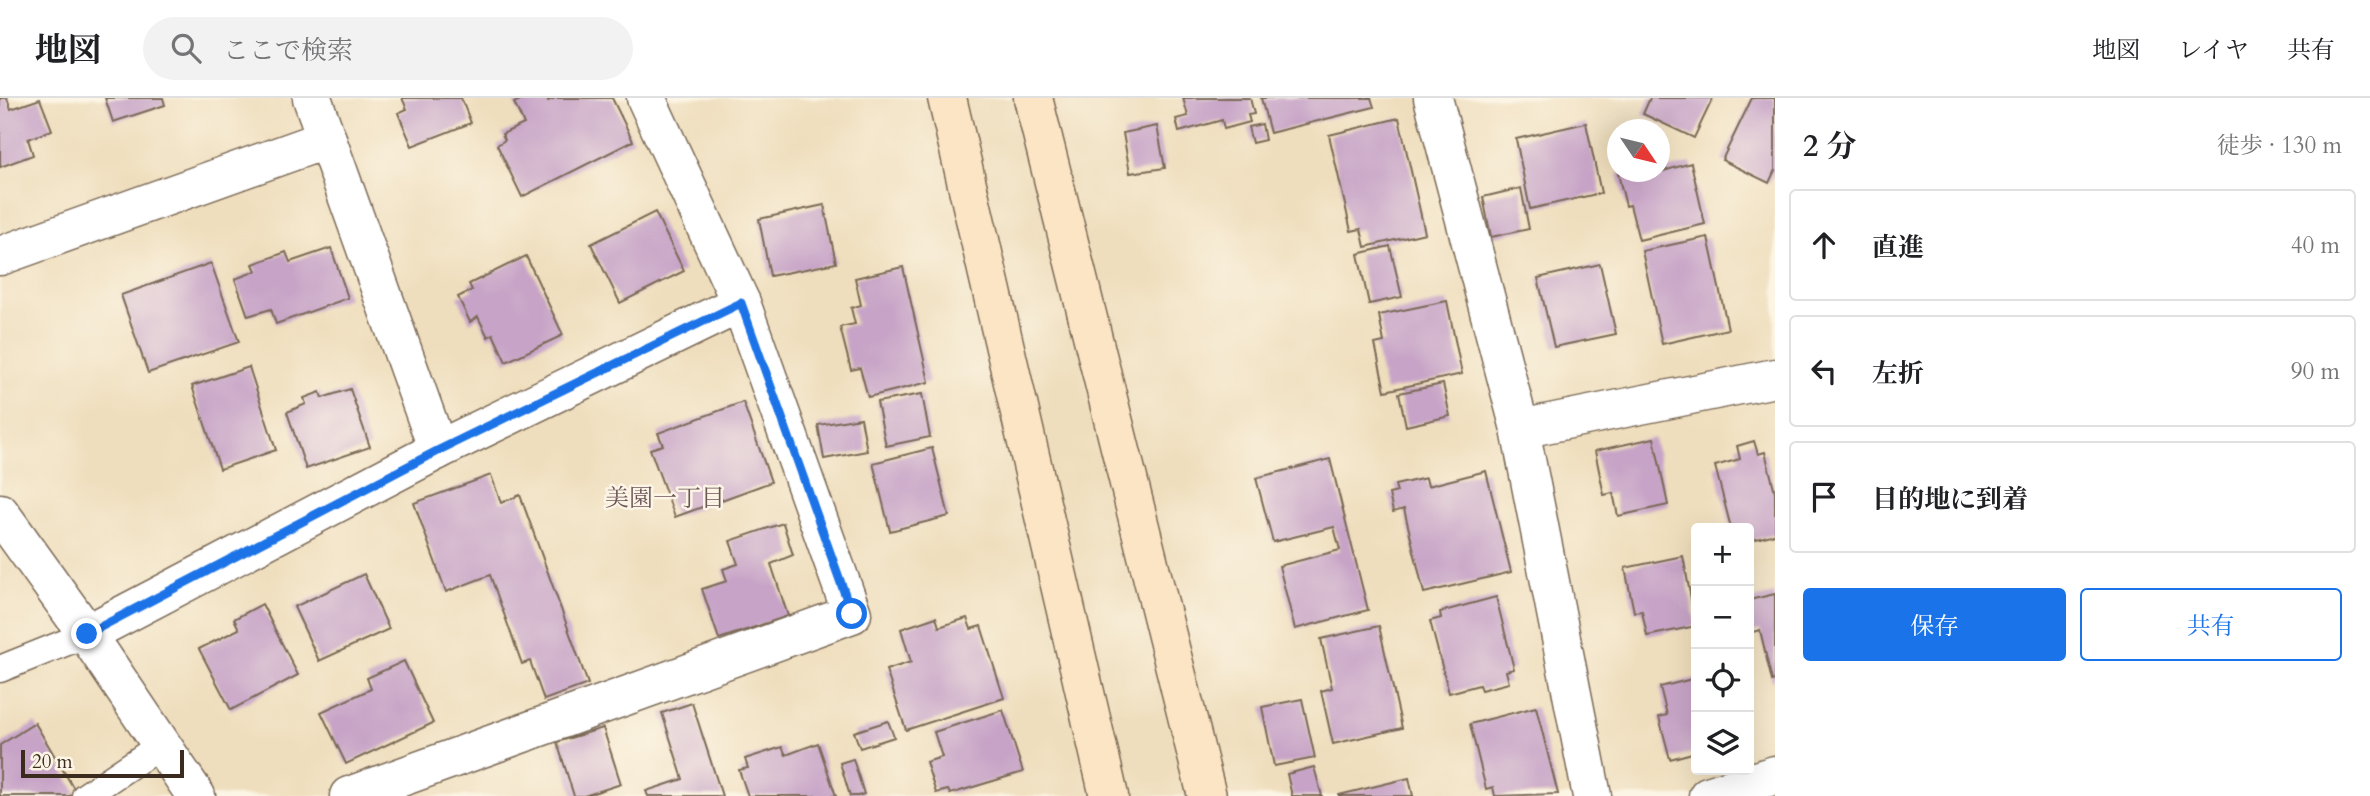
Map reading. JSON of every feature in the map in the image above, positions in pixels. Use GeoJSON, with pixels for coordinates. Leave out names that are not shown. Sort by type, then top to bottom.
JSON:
{"type":"FeatureCollection","features":[{"type":"Feature","properties":{"kind":"street"},"geometry":{"type":"LineString","coordinates":[[312,98],[439,450]]}},
{"type":"Feature","properties":{"kind":"street"},"geometry":{"type":"LineString","coordinates":[[349,796],[852,614],[741,303],[646,98]]}},
{"type":"Feature","properties":{"kind":"street"},"geometry":{"type":"LineString","coordinates":[[947,98],[1109,796]]}},
{"type":"Feature","properties":{"kind":"street"},"geometry":{"type":"LineString","coordinates":[[1033,98],[1207,796]]}},
{"type":"Feature","properties":{"kind":"street"},"geometry":{"type":"LineString","coordinates":[[1433,98],[1520,429],[1592,796]]}},
{"type":"Feature","properties":{"kind":"street"},"geometry":{"type":"LineString","coordinates":[[0,256],[327,139]]}},
{"type":"Feature","properties":{"kind":"street"},"geometry":{"type":"LineString","coordinates":[[87,634],[439,450],[741,303]]}},
{"type":"Feature","properties":{"kind":"street"},"geometry":{"type":"LineString","coordinates":[[1520,429],[1775,378]]}},
{"type":"Feature","properties":{"kind":"street"},"geometry":{"type":"LineString","coordinates":[[0,513],[87,634],[196,796]]}},
{"type":"Feature","properties":{"kind":"street"},"geometry":{"type":"LineString","coordinates":[[1708,796],[1775,775]]}},
{"type":"Feature","properties":{"kind":"lane"},"geometry":{"type":"LineString","coordinates":[[0,669],[87,634]]}},
{"type":"Feature","properties":{"kind":"lane"},"geometry":{"type":"LineString","coordinates":[[85,796],[161,745]]}},
{"type":"Feature","properties":{"kind":"building"},"geometry":{"type":"Polygon","coordinates":[[[0,98],[7,98],[11,109],[40,99],[52,130],[28,139],[33,155],[0,167],[0,98]]]}},
{"type":"Feature","properties":{"kind":"building"},"geometry":{"type":"Polygon","coordinates":[[[105,98],[163,98],[165,105],[113,122],[105,98]]]}},
{"type":"Feature","properties":{"kind":"building"},"geometry":{"type":"Polygon","coordinates":[[[402,98],[461,98],[471,123],[412,146],[398,113],[407,109],[402,98]]]}},
{"type":"Feature","properties":{"kind":"building"},"geometry":{"type":"Polygon","coordinates":[[[524,98],[546,98],[548,101],[555,98],[612,98],[633,141],[522,197],[497,145],[505,140],[502,134],[524,124],[514,103],[524,98]]]}},
{"type":"Feature","properties":{"kind":"building"},"geometry":{"type":"Polygon","coordinates":[[[1183,98],[1250,98],[1254,114],[1248,115],[1250,122],[1224,129],[1222,120],[1179,132],[1176,119],[1188,116],[1183,98]]]}},
{"type":"Feature","properties":{"kind":"building"},"geometry":{"type":"Polygon","coordinates":[[[1261,98],[1371,98],[1374,107],[1270,133],[1261,98]]]}},
{"type":"Feature","properties":{"kind":"building"},"geometry":{"type":"Polygon","coordinates":[[[1650,98],[1713,98],[1694,138],[1670,127],[1670,119],[1654,119],[1643,114],[1650,98]]]}},
{"type":"Feature","properties":{"kind":"building"},"geometry":{"type":"Polygon","coordinates":[[[1752,98],[1775,98],[1775,170],[1769,183],[1722,160],[1752,98]]]}},
{"type":"Feature","properties":{"kind":"building"},"geometry":{"type":"Polygon","coordinates":[[[1399,118],[1425,233],[1365,247],[1361,229],[1351,231],[1329,135],[1399,118]]]}},
{"type":"Feature","properties":{"kind":"building"},"geometry":{"type":"Polygon","coordinates":[[[1586,123],[1601,193],[1530,209],[1516,139],[1586,123]]]}},
{"type":"Feature","properties":{"kind":"building"},"geometry":{"type":"Polygon","coordinates":[[[1262,124],[1265,140],[1252,143],[1248,127],[1262,124]]]}},
{"type":"Feature","properties":{"kind":"building"},"geometry":{"type":"Polygon","coordinates":[[[1157,126],[1165,168],[1130,173],[1123,133],[1157,126]]]}},
{"type":"Feature","properties":{"kind":"building"},"geometry":{"type":"Polygon","coordinates":[[[1691,163],[1705,224],[1639,240],[1630,205],[1626,206],[1620,182],[1670,182],[1670,169],[1691,163]]]}},
{"type":"Feature","properties":{"kind":"building"},"geometry":{"type":"Polygon","coordinates":[[[1521,188],[1529,229],[1491,237],[1483,197],[1521,188]]]}},
{"type":"Feature","properties":{"kind":"building"},"geometry":{"type":"Polygon","coordinates":[[[824,205],[836,263],[770,276],[759,219],[824,205]]]}},
{"type":"Feature","properties":{"kind":"building"},"geometry":{"type":"Polygon","coordinates":[[[655,212],[684,271],[620,303],[591,244],[655,212]]]}},
{"type":"Feature","properties":{"kind":"building"},"geometry":{"type":"Polygon","coordinates":[[[1708,237],[1728,329],[1662,344],[1642,251],[1708,237]]]}},
{"type":"Feature","properties":{"kind":"building"},"geometry":{"type":"Polygon","coordinates":[[[1390,246],[1402,297],[1369,304],[1358,254],[1390,246]]]}},
{"type":"Feature","properties":{"kind":"building"},"geometry":{"type":"Polygon","coordinates":[[[331,248],[348,298],[276,324],[271,309],[248,316],[235,279],[256,271],[253,264],[286,252],[290,262],[331,248]]]}},
{"type":"Feature","properties":{"kind":"building"},"geometry":{"type":"Polygon","coordinates":[[[526,256],[563,335],[506,362],[493,334],[488,337],[478,317],[470,322],[458,297],[472,290],[469,284],[526,256]]]}},
{"type":"Feature","properties":{"kind":"building"},"geometry":{"type":"Polygon","coordinates":[[[211,263],[239,342],[148,373],[121,295],[211,263]]]}},
{"type":"Feature","properties":{"kind":"building"},"geometry":{"type":"Polygon","coordinates":[[[1600,264],[1616,334],[1554,347],[1538,278],[1600,264]]]}},
{"type":"Feature","properties":{"kind":"building"},"geometry":{"type":"Polygon","coordinates":[[[903,267],[929,382],[868,397],[860,368],[851,370],[840,327],[855,324],[851,308],[861,305],[855,278],[903,267]]]}},
{"type":"Feature","properties":{"kind":"building"},"geometry":{"type":"Polygon","coordinates":[[[1447,301],[1462,374],[1385,391],[1375,344],[1384,342],[1379,315],[1447,301]]]}},
{"type":"Feature","properties":{"kind":"building"},"geometry":{"type":"Polygon","coordinates":[[[249,367],[276,450],[220,469],[192,386],[249,367]]]}},
{"type":"Feature","properties":{"kind":"building"},"geometry":{"type":"Polygon","coordinates":[[[1443,384],[1450,416],[1406,426],[1399,393],[1443,384]]]}},
{"type":"Feature","properties":{"kind":"building"},"geometry":{"type":"Polygon","coordinates":[[[350,389],[370,447],[306,469],[287,412],[306,404],[304,398],[320,392],[322,398],[350,389]]]}},
{"type":"Feature","properties":{"kind":"building"},"geometry":{"type":"Polygon","coordinates":[[[922,394],[930,437],[886,446],[877,402],[922,394]]]}},
{"type":"Feature","properties":{"kind":"building"},"geometry":{"type":"Polygon","coordinates":[[[743,402],[771,482],[675,517],[650,449],[663,445],[658,433],[743,402]]]}},
{"type":"Feature","properties":{"kind":"building"},"geometry":{"type":"Polygon","coordinates":[[[861,418],[867,451],[824,459],[818,425],[861,418]]]}},
{"type":"Feature","properties":{"kind":"building"},"geometry":{"type":"Polygon","coordinates":[[[1654,438],[1668,505],[1618,516],[1613,493],[1604,495],[1595,451],[1654,438]]]}},
{"type":"Feature","properties":{"kind":"building"},"geometry":{"type":"Polygon","coordinates":[[[1754,441],[1758,454],[1765,452],[1775,492],[1775,534],[1754,540],[1754,523],[1730,523],[1715,466],[1740,459],[1737,446],[1754,441]]]}},
{"type":"Feature","properties":{"kind":"building"},"geometry":{"type":"Polygon","coordinates":[[[932,448],[949,516],[890,531],[873,463],[932,448]]]}},
{"type":"Feature","properties":{"kind":"building"},"geometry":{"type":"Polygon","coordinates":[[[1330,459],[1368,610],[1295,629],[1279,566],[1340,550],[1334,527],[1273,542],[1256,478],[1330,459]]]}},
{"type":"Feature","properties":{"kind":"building"},"geometry":{"type":"Polygon","coordinates":[[[1486,471],[1511,572],[1424,593],[1404,509],[1393,512],[1389,494],[1397,492],[1395,485],[1426,478],[1428,486],[1486,471]]]}},
{"type":"Feature","properties":{"kind":"building"},"geometry":{"type":"Polygon","coordinates":[[[491,475],[501,503],[520,495],[588,684],[544,700],[530,661],[522,664],[490,575],[446,592],[414,503],[491,475]]]}},
{"type":"Feature","properties":{"kind":"building"},"geometry":{"type":"Polygon","coordinates":[[[783,523],[793,555],[771,564],[788,616],[719,639],[702,589],[727,581],[723,569],[738,564],[730,541],[783,523]]]}},
{"type":"Feature","properties":{"kind":"building"},"geometry":{"type":"Polygon","coordinates":[[[1683,556],[1691,599],[1691,627],[1647,636],[1642,611],[1634,612],[1625,568],[1683,556]]]}},
{"type":"Feature","properties":{"kind":"building"},"geometry":{"type":"Polygon","coordinates":[[[364,574],[389,629],[319,661],[294,607],[364,574]]]}},
{"type":"Feature","properties":{"kind":"building"},"geometry":{"type":"Polygon","coordinates":[[[1775,594],[1775,680],[1772,681],[1760,630],[1754,632],[1754,599],[1775,594]]]}},
{"type":"Feature","properties":{"kind":"building"},"geometry":{"type":"Polygon","coordinates":[[[1496,597],[1514,669],[1506,671],[1509,683],[1481,690],[1479,685],[1449,693],[1430,621],[1441,618],[1440,612],[1496,597]]]}},
{"type":"Feature","properties":{"kind":"building"},"geometry":{"type":"Polygon","coordinates":[[[262,604],[298,675],[231,710],[199,649],[239,629],[234,619],[262,604]]]}},
{"type":"Feature","properties":{"kind":"building"},"geometry":{"type":"Polygon","coordinates":[[[936,617],[939,627],[967,618],[971,629],[981,626],[1004,698],[906,730],[886,670],[911,662],[901,629],[936,617]]]}},
{"type":"Feature","properties":{"kind":"building"},"geometry":{"type":"Polygon","coordinates":[[[1379,626],[1402,728],[1333,744],[1321,691],[1332,688],[1321,639],[1379,626]]]}},
{"type":"Feature","properties":{"kind":"building"},"geometry":{"type":"Polygon","coordinates":[[[404,661],[433,723],[346,764],[321,712],[371,689],[367,678],[404,661]]]}},
{"type":"Feature","properties":{"kind":"building"},"geometry":{"type":"Polygon","coordinates":[[[1691,679],[1691,753],[1670,759],[1659,717],[1667,715],[1660,687],[1691,679]]]}},
{"type":"Feature","properties":{"kind":"building"},"geometry":{"type":"Polygon","coordinates":[[[1302,699],[1315,758],[1274,766],[1262,707],[1302,699]]]}},
{"type":"Feature","properties":{"kind":"building"},"geometry":{"type":"Polygon","coordinates":[[[692,703],[722,796],[648,796],[646,791],[683,779],[662,713],[692,703]]]}},
{"type":"Feature","properties":{"kind":"building"},"geometry":{"type":"Polygon","coordinates":[[[1536,707],[1558,794],[1495,796],[1493,787],[1486,789],[1470,724],[1536,707]]]}},
{"type":"Feature","properties":{"kind":"building"},"geometry":{"type":"Polygon","coordinates":[[[1003,710],[1023,772],[950,794],[948,790],[936,793],[926,762],[942,757],[934,732],[1003,710]]]}},
{"type":"Feature","properties":{"kind":"building"},"geometry":{"type":"Polygon","coordinates":[[[888,721],[894,737],[860,748],[854,732],[888,721]]]}},
{"type":"Feature","properties":{"kind":"building"},"geometry":{"type":"Polygon","coordinates":[[[35,723],[76,792],[70,796],[0,796],[0,745],[35,723]]]}},
{"type":"Feature","properties":{"kind":"building"},"geometry":{"type":"Polygon","coordinates":[[[603,728],[621,784],[584,796],[574,796],[557,742],[603,728]]]}},
{"type":"Feature","properties":{"kind":"building"},"geometry":{"type":"Polygon","coordinates":[[[818,743],[836,796],[748,796],[739,770],[748,768],[745,759],[782,747],[786,755],[818,743]]]}},
{"type":"Feature","properties":{"kind":"building"},"geometry":{"type":"Polygon","coordinates":[[[853,759],[864,794],[858,796],[850,796],[840,763],[853,759]]]}},
{"type":"Feature","properties":{"kind":"building"},"geometry":{"type":"Polygon","coordinates":[[[1314,767],[1322,796],[1292,796],[1287,774],[1314,767]]]}},
{"type":"Feature","properties":{"kind":"building"},"geometry":{"type":"Polygon","coordinates":[[[1409,778],[1413,796],[1339,796],[1339,795],[1409,778]]]}},
{"type":"Feature","properties":{"kind":"district","name":"美園一丁目"},"geometry":{"type":"Point","coordinates":[665,498]}},
{"type":"Feature","properties":{"kind":"route"},"geometry":{"type":"LineString","coordinates":[[87,634],[439,450],[741,303],[852,614]]}}]}
